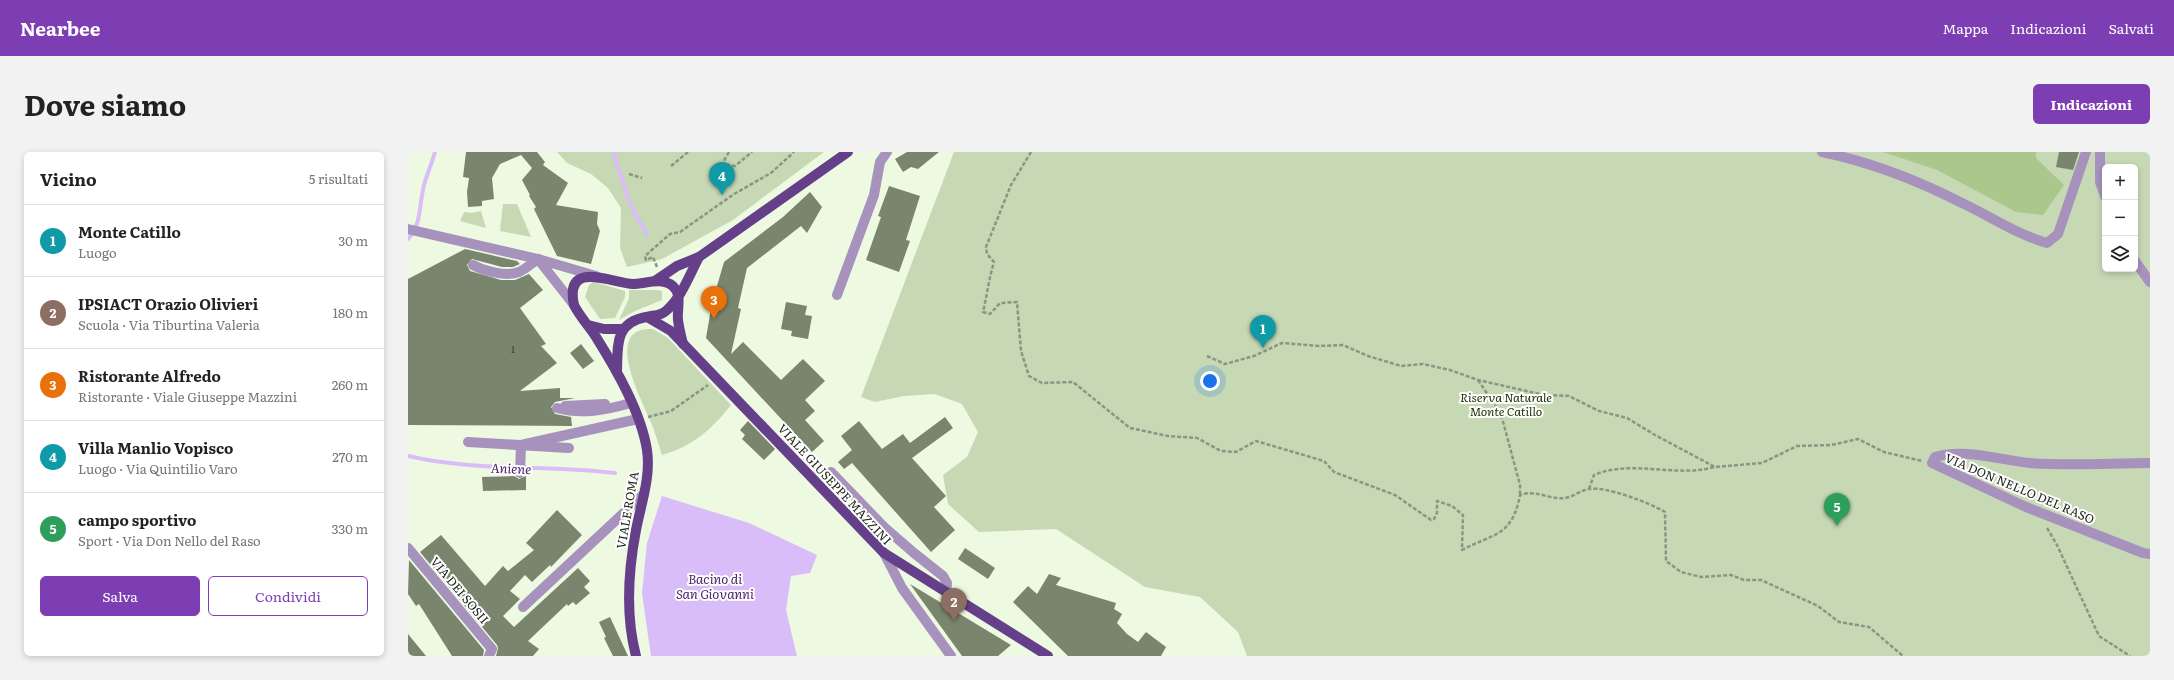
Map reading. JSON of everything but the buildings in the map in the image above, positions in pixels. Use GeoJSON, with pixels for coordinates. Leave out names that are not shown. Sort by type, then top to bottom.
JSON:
{"type":"FeatureCollection","features":[{"type":"Feature","properties":{"kind":"main road"},"geometry":{"type":"LineString","coordinates":[[574,305],[573,292],[576,283],[586,276],[596,276],[627,283],[658,279],[677,266],[699,257],[848,152]]}},
{"type":"Feature","properties":{"kind":"main road"},"geometry":{"type":"LineString","coordinates":[[617,372],[618,343],[623,329],[633,321],[665,312],[678,296],[699,257]]}},
{"type":"Feature","properties":{"kind":"main road"},"geometry":{"type":"LineString","coordinates":[[658,279],[670,284],[676,290],[678,296],[678,319],[683,344]]}},
{"type":"Feature","properties":{"kind":"main road","name":"VIALE ROMA"},"geometry":{"type":"LineString","coordinates":[[574,305],[617,372],[638,419],[645,442],[648,460],[644,494],[633,543],[629,586],[629,620],[636,656]]}},
{"type":"Feature","properties":{"kind":"main road","name":"VIALE GIUSEPPE MAZZINI"},"geometry":{"type":"LineString","coordinates":[[647,317],[668,328],[884,553]]}},
{"type":"Feature","properties":{"kind":"main road"},"geometry":{"type":"LineString","coordinates":[[588,325],[604,330],[623,329]]}},
{"type":"Feature","properties":{"kind":"main road"},"geometry":{"type":"LineString","coordinates":[[884,553],[1048,656]]}},
{"type":"Feature","properties":{"kind":"street"},"geometry":{"type":"LineString","coordinates":[[837,295],[874,195],[880,162],[887,152]]}},
{"type":"Feature","properties":{"kind":"street"},"geometry":{"type":"LineString","coordinates":[[1822,152],[1842,156],[1897,173],[1961,202],[2029,237],[2047,243],[2058,234],[2086,152]]}},
{"type":"Feature","properties":{"kind":"street"},"geometry":{"type":"LineString","coordinates":[[2100,152],[2100,182],[2102,188]]}},
{"type":"Feature","properties":{"kind":"street"},"geometry":{"type":"LineString","coordinates":[[408,229],[538,258],[596,276]]}},
{"type":"Feature","properties":{"kind":"street"},"geometry":{"type":"LineString","coordinates":[[472,265],[485,270],[515,273],[522,270],[538,258]]}},
{"type":"Feature","properties":{"kind":"street"},"geometry":{"type":"LineString","coordinates":[[538,258],[550,276],[574,305]]}},
{"type":"Feature","properties":{"kind":"street"},"geometry":{"type":"LineString","coordinates":[[2138,265],[2150,282]]}},
{"type":"Feature","properties":{"kind":"street"},"geometry":{"type":"LineString","coordinates":[[557,408],[575,412],[590,412],[631,403]]}},
{"type":"Feature","properties":{"kind":"street"},"geometry":{"type":"LineString","coordinates":[[521,448],[638,419]]}},
{"type":"Feature","properties":{"kind":"street"},"geometry":{"type":"LineString","coordinates":[[468,442],[521,448],[570,448]]}},
{"type":"Feature","properties":{"kind":"street"},"geometry":{"type":"LineString","coordinates":[[520,472],[521,448]]}},
{"type":"Feature","properties":{"kind":"street","name":"VIA DON NELLO DEL RASO"},"geometry":{"type":"LineString","coordinates":[[2150,463],[2030,463],[1979,455],[1948,453],[1935,457],[1932,464],[2037,512],[2143,553],[2150,554]]}},
{"type":"Feature","properties":{"kind":"street"},"geometry":{"type":"LineString","coordinates":[[831,472],[884,527],[943,576],[947,583],[946,593]]}},
{"type":"Feature","properties":{"kind":"street"},"geometry":{"type":"LineString","coordinates":[[523,607],[644,494]]}},
{"type":"Feature","properties":{"kind":"street","name":"VIA DEI SOSII"},"geometry":{"type":"LineString","coordinates":[[408,548],[453,600],[490,653]]}},
{"type":"Feature","properties":{"kind":"street","name":"VIALE GIUSEPPE MAZZINI"},"geometry":{"type":"LineString","coordinates":[[884,553],[902,588],[951,656]]}},
{"type":"Feature","properties":{"kind":"path"},"geometry":{"type":"LineString","coordinates":[[671,166],[688,152]]}},
{"type":"Feature","properties":{"kind":"path"},"geometry":{"type":"LineString","coordinates":[[728,152],[722,164],[735,166],[752,152]]}},
{"type":"Feature","properties":{"kind":"path"},"geometry":{"type":"LineString","coordinates":[[658,279],[653,257],[646,260],[645,256],[670,234],[680,232],[734,194],[771,173],[794,152]]}},
{"type":"Feature","properties":{"kind":"path"},"geometry":{"type":"LineString","coordinates":[[1031,152],[1011,185],[986,247],[987,254],[994,262],[989,278],[988,292],[983,312],[990,314],[1000,303],[1016,302],[1020,351],[1029,376],[1042,383],[1073,382],[1130,428],[1168,436],[1197,438],[1221,451],[1236,452],[1256,441],[1324,461],[1334,472],[1394,495],[1431,520],[1434,519],[1437,513],[1437,501],[1452,506],[1463,515],[1462,550],[1503,531],[1517,512],[1520,495],[1520,485],[1501,414],[1478,380]]}},
{"type":"Feature","properties":{"kind":"path"},"geometry":{"type":"LineString","coordinates":[[629,174],[642,178]]}},
{"type":"Feature","properties":{"kind":"path"},"geometry":{"type":"LineString","coordinates":[[1207,356],[1224,364],[1254,356],[1282,343],[1318,346],[1342,345],[1368,356],[1401,366],[1423,364],[1450,370],[1478,380],[1544,395],[1569,396],[1599,411],[1627,418],[1715,467]]}},
{"type":"Feature","properties":{"kind":"path"},"geometry":{"type":"LineString","coordinates":[[638,419],[671,411],[717,379]]}},
{"type":"Feature","properties":{"kind":"path"},"geometry":{"type":"LineString","coordinates":[[1589,489],[1594,475],[1603,471],[1632,469],[1699,471],[1715,467],[1762,463],[1797,446],[1831,445],[1858,439],[1884,452],[1932,464]]}},
{"type":"Feature","properties":{"kind":"path"},"geometry":{"type":"LineString","coordinates":[[1520,495],[1529,492],[1547,497],[1566,498],[1589,489],[1623,495],[1650,503],[1665,512],[1666,561],[1681,572],[1701,577],[1731,575],[1744,580],[1761,580],[1818,606],[1839,622],[1869,627],[1903,656]]}},
{"type":"Feature","properties":{"kind":"path"},"geometry":{"type":"LineString","coordinates":[[2037,512],[2057,545],[2099,636],[2130,656]]}},
{"type":"Feature","properties":{"kind":"green space"},"geometry":{"type":"Polygon","coordinates":[[[557,152],[824,152],[733,220],[662,259],[627,267],[620,248],[621,208],[608,188],[591,174],[567,163],[557,152]]]}},
{"type":"Feature","properties":{"kind":"green space","name":"Riserva Naturale Monte Catillo"},"geometry":{"type":"Polygon","coordinates":[[[954,152],[2150,152],[2150,656],[1247,656],[1238,632],[1200,597],[1145,587],[1056,529],[979,532],[948,504],[943,475],[967,457],[978,432],[962,404],[935,394],[904,396],[875,402],[861,397],[954,152]]]}},
{"type":"Feature","properties":{"kind":"green space"},"geometry":{"type":"Polygon","coordinates":[[[1883,152],[2036,152],[2036,158],[2064,185],[2043,215],[2016,212],[1937,170],[1883,152]]]}},
{"type":"Feature","properties":{"kind":"green space"},"geometry":{"type":"Polygon","coordinates":[[[503,204],[517,204],[531,237],[500,231],[503,204]]]}},
{"type":"Feature","properties":{"kind":"green space"},"geometry":{"type":"Polygon","coordinates":[[[481,211],[486,228],[460,221],[464,212],[472,213],[481,211]]]}},
{"type":"Feature","properties":{"kind":"green space"},"geometry":{"type":"Polygon","coordinates":[[[594,282],[625,291],[625,297],[615,318],[600,319],[585,297],[589,285],[594,282]]]}},
{"type":"Feature","properties":{"kind":"green space"},"geometry":{"type":"Polygon","coordinates":[[[629,290],[662,291],[662,300],[635,311],[619,320],[629,298],[629,290]]]}},
{"type":"Feature","properties":{"kind":"green space"},"geometry":{"type":"Polygon","coordinates":[[[653,329],[668,338],[731,405],[701,436],[683,447],[662,455],[634,381],[629,365],[627,351],[630,339],[638,331],[653,329]]]}},
{"type":"Feature","properties":{"kind":"water","name":"Bacino di San Giovanni"},"geometry":{"type":"Polygon","coordinates":[[[662,496],[749,523],[817,555],[810,573],[791,576],[786,610],[797,656],[651,656],[642,593],[647,543],[662,496]]]}},
{"type":"Feature","properties":{"kind":"waterway","name":"Aniene"},"geometry":{"type":"LineString","coordinates":[[408,239],[416,227],[422,192],[435,152]]}},
{"type":"Feature","properties":{"kind":"waterway"},"geometry":{"type":"LineString","coordinates":[[613,152],[630,204],[647,235]]}},
{"type":"Feature","properties":{"kind":"waterway","name":"Aniene"},"geometry":{"type":"LineString","coordinates":[[408,456],[459,464],[589,470],[615,473]]}},
{"type":"Feature","properties":{"kind":"place","name":"Villa Manlio Vopisco"},"geometry":{"type":"Point","coordinates":[722,195]}},
{"type":"Feature","properties":{"kind":"place","name":"Ristorante Alfredo"},"geometry":{"type":"Point","coordinates":[714,319]}},
{"type":"Feature","properties":{"kind":"place","name":"Monte Catillo"},"geometry":{"type":"Point","coordinates":[1263,348]}},
{"type":"Feature","properties":{"kind":"place","name":"campo sportivo"},"geometry":{"type":"Point","coordinates":[1837,526]}},
{"type":"Feature","properties":{"kind":"place","name":"IPSIACT Orazio Olivieri"},"geometry":{"type":"Point","coordinates":[954,621]}}]}
